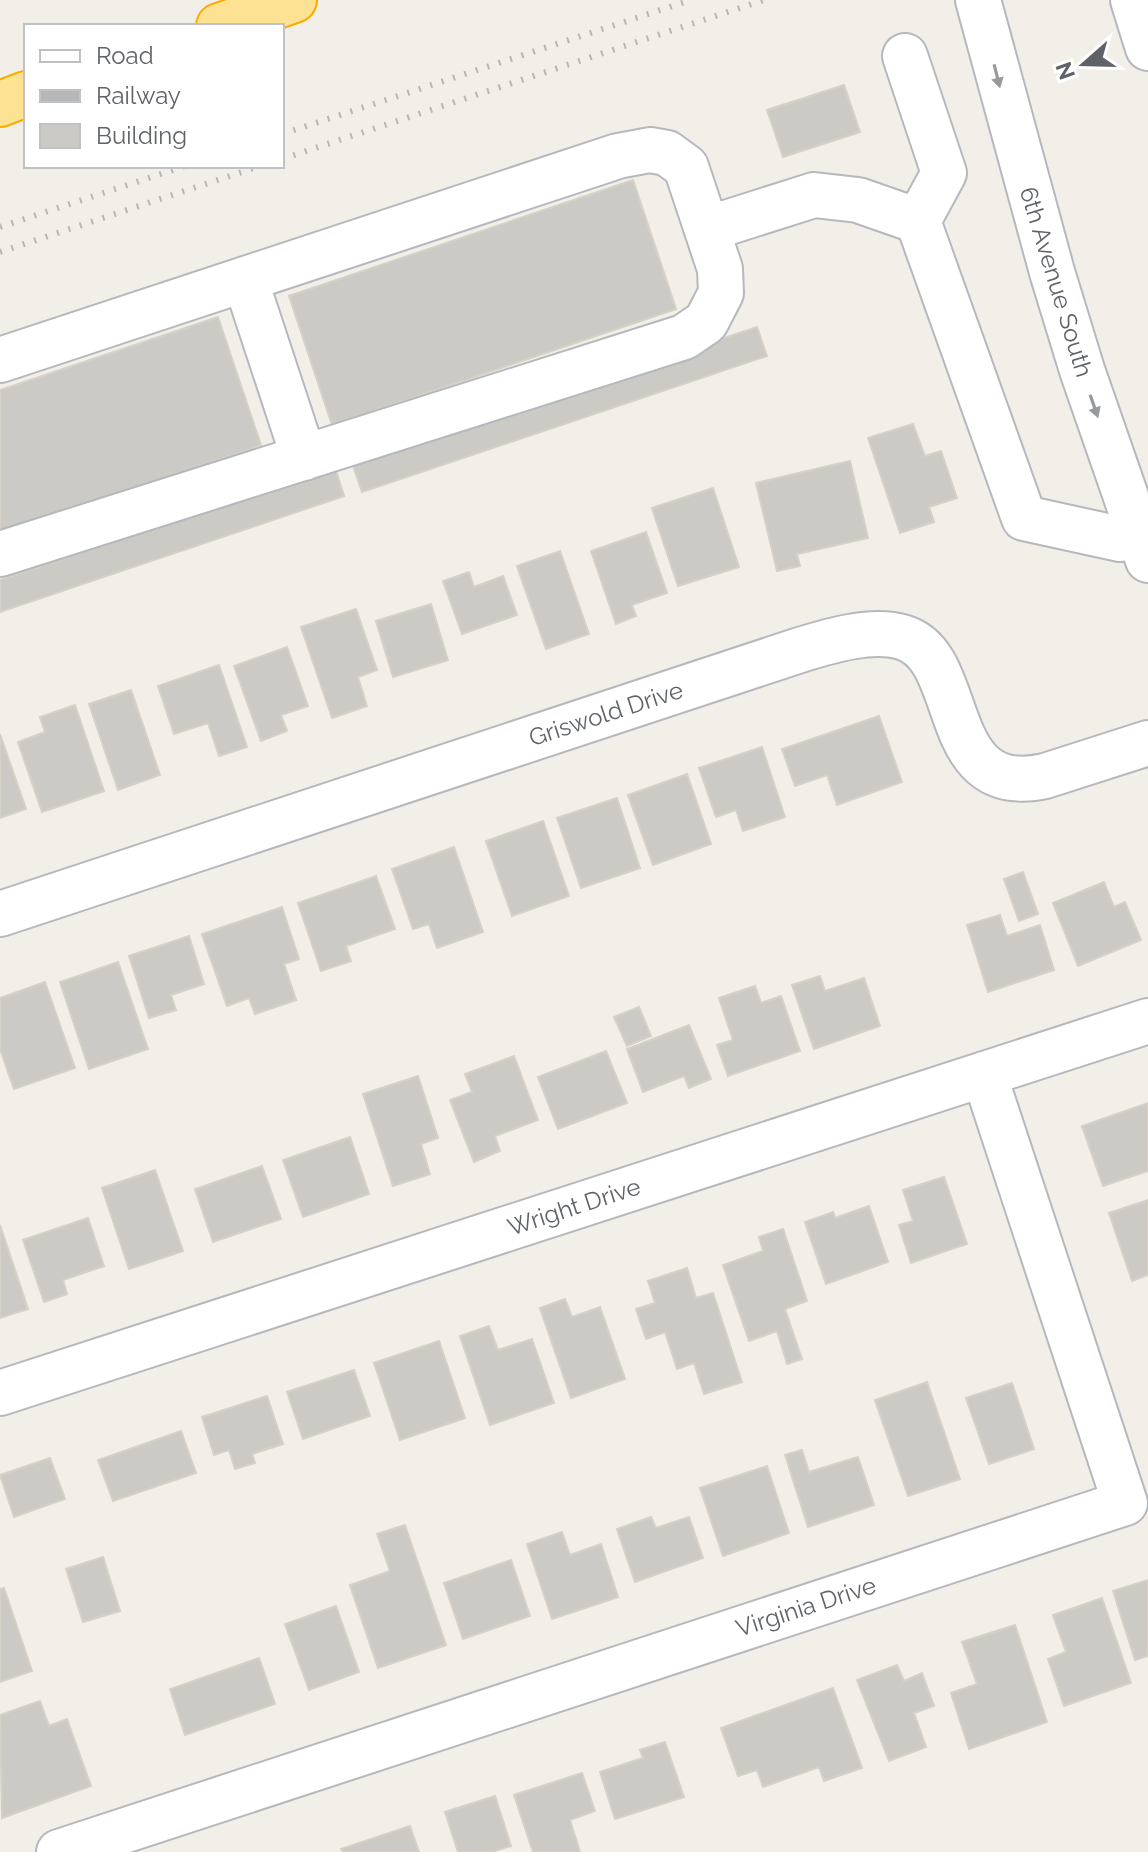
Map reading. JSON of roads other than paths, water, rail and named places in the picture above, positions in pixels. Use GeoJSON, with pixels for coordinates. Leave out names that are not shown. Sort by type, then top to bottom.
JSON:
{"type":"FeatureCollection","features":[{"type":"Feature","properties":{"kind":"highway"},"geometry":{"type":"LineString","coordinates":[[225,24],[294,0]]}},
{"type":"Feature","properties":{"kind":"highway"},"geometry":{"type":"LineString","coordinates":[[0,104],[24,95]]}},
{"type":"Feature","properties":{"kind":"street","name":"6th Avenue South"},"geometry":{"type":"LineString","coordinates":[[978,0],[1056,286],[1144,547]]}},
{"type":"Feature","properties":{"kind":"street"},"geometry":{"type":"LineString","coordinates":[[1133,0],[1148,48]]}},
{"type":"Feature","properties":{"kind":"street"},"geometry":{"type":"LineString","coordinates":[[905,56],[944,173],[918,221],[1024,518],[1144,547]]}},
{"type":"Feature","properties":{"kind":"street"},"geometry":{"type":"LineString","coordinates":[[0,360],[603,161],[650,150],[667,153],[686,167],[720,269],[721,293],[706,322],[684,337],[0,554]]}},
{"type":"Feature","properties":{"kind":"street"},"geometry":{"type":"LineString","coordinates":[[707,229],[814,195],[858,200],[918,221]]}},
{"type":"Feature","properties":{"kind":"street"},"geometry":{"type":"LineString","coordinates":[[245,279],[304,458]]}},
{"type":"Feature","properties":{"kind":"street","name":"Griswold Drive"},"geometry":{"type":"LineString","coordinates":[[0,914],[844,638],[902,636],[916,644],[935,666],[966,743],[977,759],[1001,775],[1031,779],[1045,776],[1148,743]]}},
{"type":"Feature","properties":{"kind":"street","name":"Wright Drive"},"geometry":{"type":"LineString","coordinates":[[0,1393],[1148,1021]]}},
{"type":"Feature","properties":{"kind":"street","name":"Virginia Drive"},"geometry":{"type":"LineString","coordinates":[[59,1852],[1125,1503],[984,1074]]}},
{"type":"Feature","properties":{"kind":"railway"},"geometry":{"type":"LineString","coordinates":[[284,133],[691,0]]}},
{"type":"Feature","properties":{"kind":"railway"},"geometry":{"type":"LineString","coordinates":[[284,158],[764,0]]}},
{"type":"Feature","properties":{"kind":"railway"},"geometry":{"type":"LineString","coordinates":[[0,227],[179,168]]}},
{"type":"Feature","properties":{"kind":"railway"},"geometry":{"type":"LineString","coordinates":[[0,252],[254,168]]}}]}
